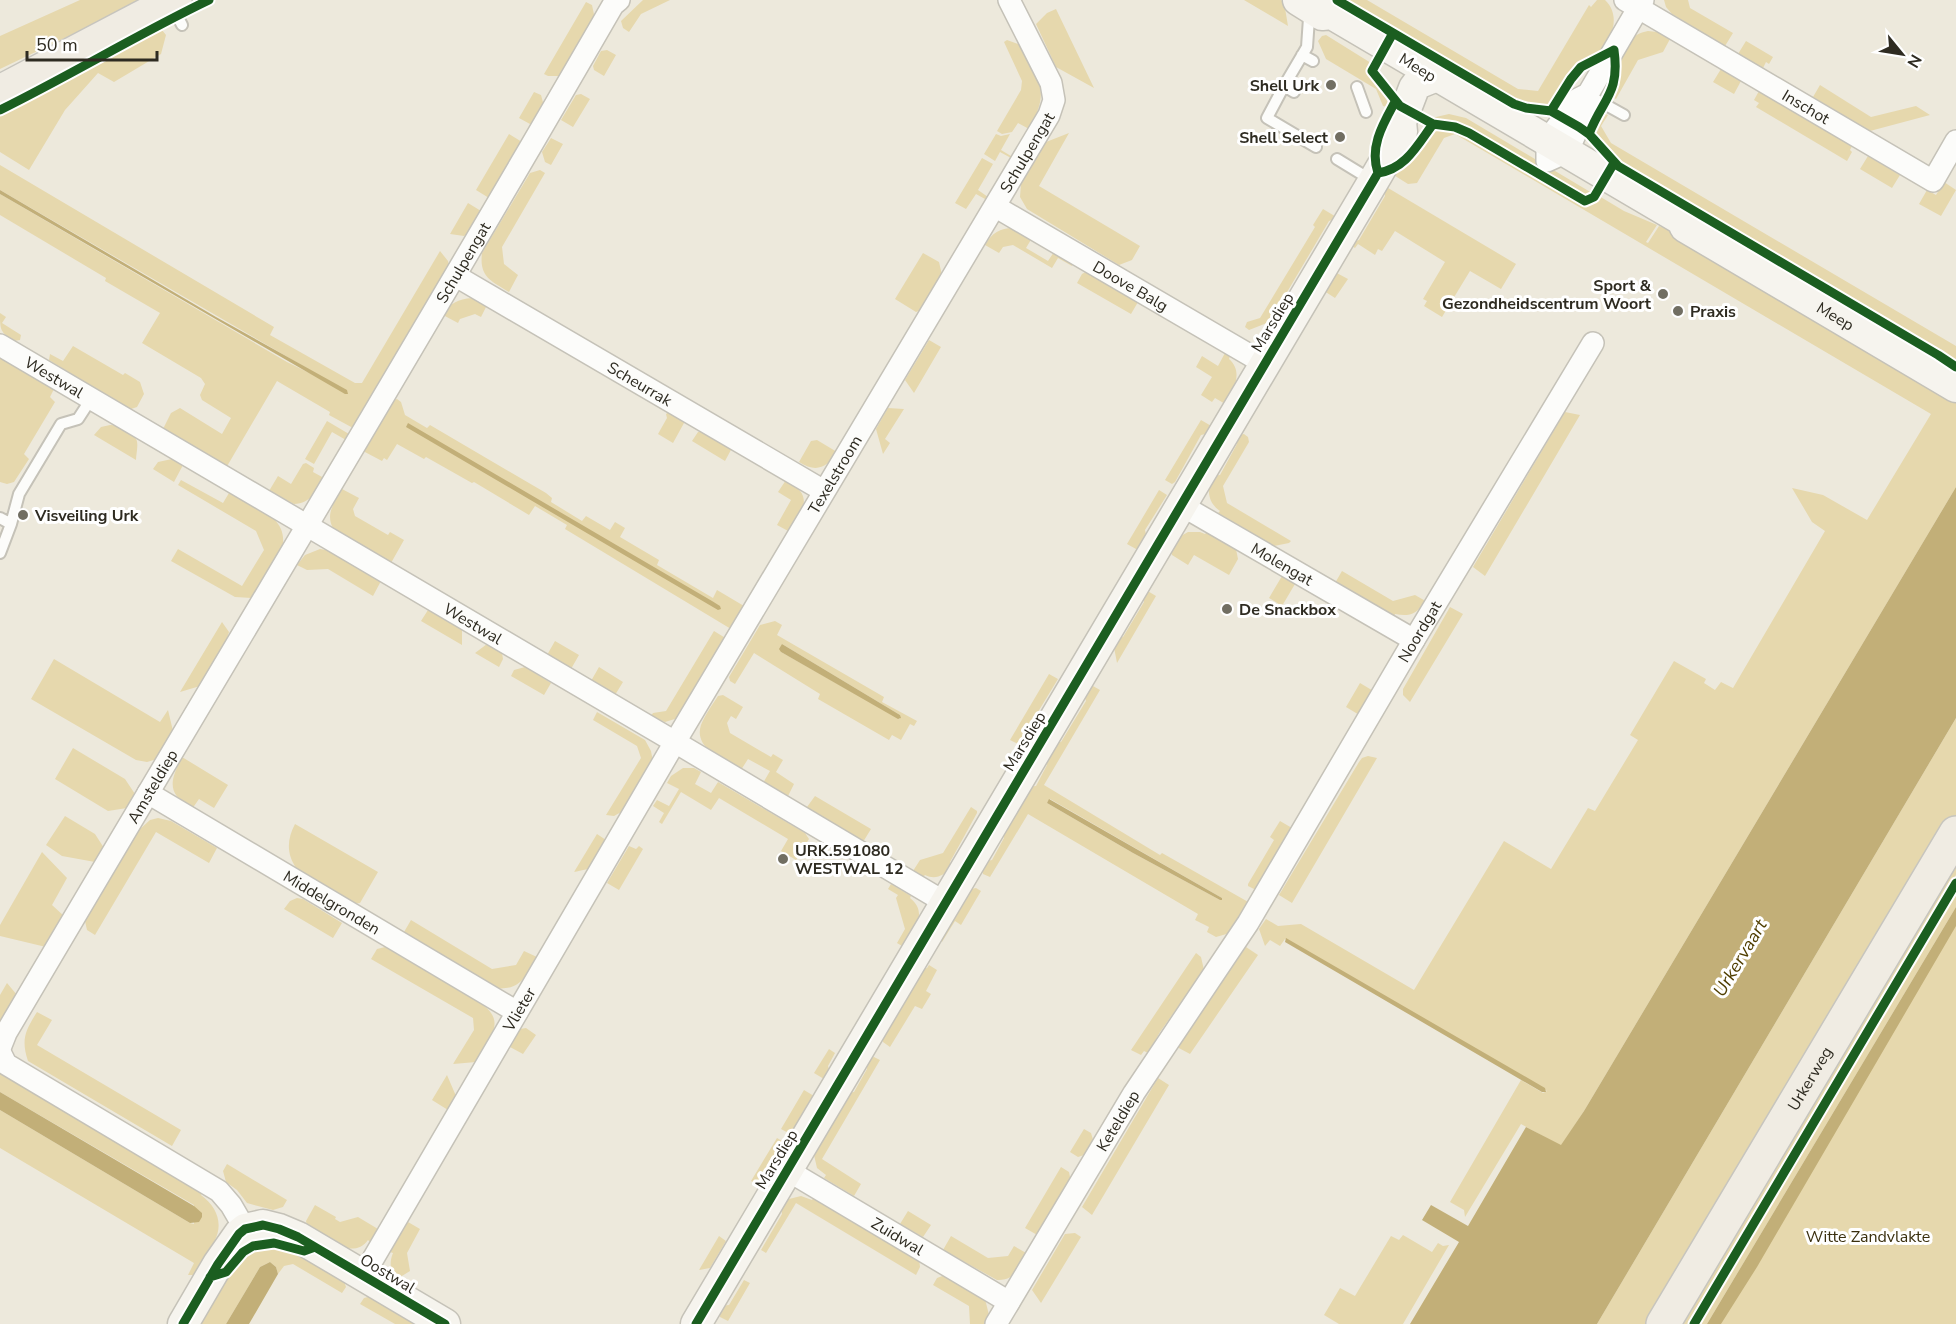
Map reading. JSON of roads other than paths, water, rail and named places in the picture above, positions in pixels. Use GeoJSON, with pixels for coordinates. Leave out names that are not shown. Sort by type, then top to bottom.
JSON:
{"type":"FeatureCollection","features":[{"type":"Feature","properties":{"kind":"main road"},"geometry":{"type":"LineString","coordinates":[[0,74],[170,5]]}},
{"type":"Feature","properties":{"kind":"main road"},"geometry":{"type":"LineString","coordinates":[[0,92],[170,5]]}},
{"type":"Feature","properties":{"kind":"main road","name":"Urkerweg"},"geometry":{"type":"LineString","coordinates":[[1663,1324],[1956,833]]}},
{"type":"Feature","properties":{"kind":"street","name":"Schulpengat"},"geometry":{"type":"LineString","coordinates":[[306,526],[456,276],[613,5],[619,0]]}},
{"type":"Feature","properties":{"kind":"street","name":"Schulpengat"},"geometry":{"type":"LineString","coordinates":[[996,207],[1049,116],[1053,100],[1051,83],[1009,0]]}},
{"type":"Feature","properties":{"kind":"street"},"geometry":{"type":"LineString","coordinates":[[1554,151],[1578,99],[1588,94],[1636,3]]}},
{"type":"Feature","properties":{"kind":"street","name":"Inschot"},"geometry":{"type":"LineString","coordinates":[[1636,3],[1933,181],[1956,141]]}},
{"type":"Feature","properties":{"kind":"street","name":"Meep"},"geometry":{"type":"LineString","coordinates":[[1312,8],[1324,24],[1350,45],[1554,151],[1626,207],[1677,229],[1685,227],[1956,387]]}},
{"type":"Feature","properties":{"kind":"street","name":"Marsdiep"},"geometry":{"type":"LineString","coordinates":[[696,1324],[1402,132],[1412,128],[1430,85]]}},
{"type":"Feature","properties":{"kind":"street","name":"Doove Balg"},"geometry":{"type":"LineString","coordinates":[[996,207],[1264,364]]}},
{"type":"Feature","properties":{"kind":"street","name":"Texelstroom"},"geometry":{"type":"LineString","coordinates":[[675,742],[996,207]]}},
{"type":"Feature","properties":{"kind":"street","name":"Scheurrak"},"geometry":{"type":"LineString","coordinates":[[456,276],[824,491]]}},
{"type":"Feature","properties":{"kind":"street","name":"Noordgat"},"geometry":{"type":"LineString","coordinates":[[1248,923],[1414,640],[1593,343]]}},
{"type":"Feature","properties":{"kind":"street","name":"Westwal"},"geometry":{"type":"LineString","coordinates":[[0,345],[946,903]]}},
{"type":"Feature","properties":{"kind":"street","name":"Molengat"},"geometry":{"type":"LineString","coordinates":[[1181,505],[1414,640]]}},
{"type":"Feature","properties":{"kind":"street","name":"Amsteldiep"},"geometry":{"type":"LineString","coordinates":[[2,1055],[6,1033],[306,526]]}},
{"type":"Feature","properties":{"kind":"street","name":"Vlieter"},"geometry":{"type":"LineString","coordinates":[[363,1276],[675,742]]}},
{"type":"Feature","properties":{"kind":"street","name":"Middelgronden"},"geometry":{"type":"LineString","coordinates":[[148,793],[517,1012]]}},
{"type":"Feature","properties":{"kind":"street","name":"Keteldiep"},"geometry":{"type":"LineString","coordinates":[[996,1324],[1134,1093],[1248,923]]}},
{"type":"Feature","properties":{"kind":"street"},"geometry":{"type":"LineString","coordinates":[[2,1055],[219,1191],[231,1205],[245,1229],[225,1252],[183,1324]]}},
{"type":"Feature","properties":{"kind":"street","name":"Zuidwal"},"geometry":{"type":"LineString","coordinates":[[788,1170],[1009,1302]]}},
{"type":"Feature","properties":{"kind":"street","name":"Oostwal"},"geometry":{"type":"LineString","coordinates":[[245,1229],[262,1225],[298,1237],[445,1324]]}},
{"type":"Feature","properties":{"kind":"lane"},"geometry":{"type":"LineString","coordinates":[[1312,8],[1307,47],[1302,55],[1298,73],[1267,118],[1316,147]]}},
{"type":"Feature","properties":{"kind":"lane"},"geometry":{"type":"LineString","coordinates":[[1302,55],[1313,61]]}},
{"type":"Feature","properties":{"kind":"lane"},"geometry":{"type":"LineString","coordinates":[[1357,87],[1366,112]]}},
{"type":"Feature","properties":{"kind":"lane"},"geometry":{"type":"LineString","coordinates":[[1588,94],[1624,115]]}},
{"type":"Feature","properties":{"kind":"lane"},"geometry":{"type":"LineString","coordinates":[[1337,159],[1373,181]]}},
{"type":"Feature","properties":{"kind":"lane"},"geometry":{"type":"LineString","coordinates":[[0,553],[19,494],[61,424],[78,419],[91,399]]}},
{"type":"Feature","properties":{"kind":"lane"},"geometry":{"type":"LineString","coordinates":[[0,518],[11,524]]}},
{"type":"Feature","properties":{"kind":"water"},"geometry":{"type":"Polygon","coordinates":[[[0,190],[216,317],[347,390],[348,394],[0,194],[0,190]]]}},
{"type":"Feature","properties":{"kind":"water"},"geometry":{"type":"Polygon","coordinates":[[[408,423],[712,601],[721,609],[718,610],[406,427],[408,423]]]}},
{"type":"Feature","properties":{"kind":"water","name":"Urkervaart"},"geometry":{"type":"Polygon","coordinates":[[[1956,487],[1956,718],[1597,1324],[1410,1324],[1459,1242],[1422,1220],[1431,1205],[1468,1226],[1526,1127],[1561,1145],[1584,1111],[1956,487]]]}},
{"type":"Feature","properties":{"kind":"water"},"geometry":{"type":"Polygon","coordinates":[[[782,644],[900,715],[901,718],[898,719],[781,652],[779,649],[782,644]]]}},
{"type":"Feature","properties":{"kind":"water"},"geometry":{"type":"Polygon","coordinates":[[[1049,799],[1222,900],[1133,853],[1047,803],[1049,799]]]}},
{"type":"Feature","properties":{"kind":"water"},"geometry":{"type":"Polygon","coordinates":[[[1956,907],[1956,926],[1757,1267],[1721,1324],[1707,1324],[1956,907]]]}},
{"type":"Feature","properties":{"kind":"water"},"geometry":{"type":"Polygon","coordinates":[[[1286,938],[1545,1088],[1546,1092],[1542,1092],[1285,942],[1286,938]]]}},
{"type":"Feature","properties":{"kind":"water"},"geometry":{"type":"Polygon","coordinates":[[[0,1092],[194,1206],[202,1213],[199,1222],[190,1223],[0,1110],[0,1092]]]}},
{"type":"Feature","properties":{"kind":"water"},"geometry":{"type":"Polygon","coordinates":[[[270,1262],[276,1267],[278,1274],[249,1324],[226,1324],[260,1267],[270,1262]]]}},
{"type":"Feature","properties":{"kind":"place","name":"Shell Urk"},"geometry":{"type":"Point","coordinates":[1331,85]}},
{"type":"Feature","properties":{"kind":"place","name":"Shell Select"},"geometry":{"type":"Point","coordinates":[1340,137]}},
{"type":"Feature","properties":{"kind":"place","name":"Sport & Gezondheidscentrum Woort"},"geometry":{"type":"Point","coordinates":[1663,294]}},
{"type":"Feature","properties":{"kind":"place","name":"Praxis"},"geometry":{"type":"Point","coordinates":[1678,311]}},
{"type":"Feature","properties":{"kind":"place","name":"Visveiling Urk"},"geometry":{"type":"Point","coordinates":[23,515]}},
{"type":"Feature","properties":{"kind":"place","name":"De Snackbox"},"geometry":{"type":"Point","coordinates":[1227,609]}},
{"type":"Feature","properties":{"kind":"place","name":"URK.591080 WESTWAL 12"},"geometry":{"type":"Point","coordinates":[783,859]}},
{"type":"Feature","properties":{"kind":"park label","name":"Witte Zandvlakte"},"geometry":{"type":"Point","coordinates":[1868,1236]}}]}
